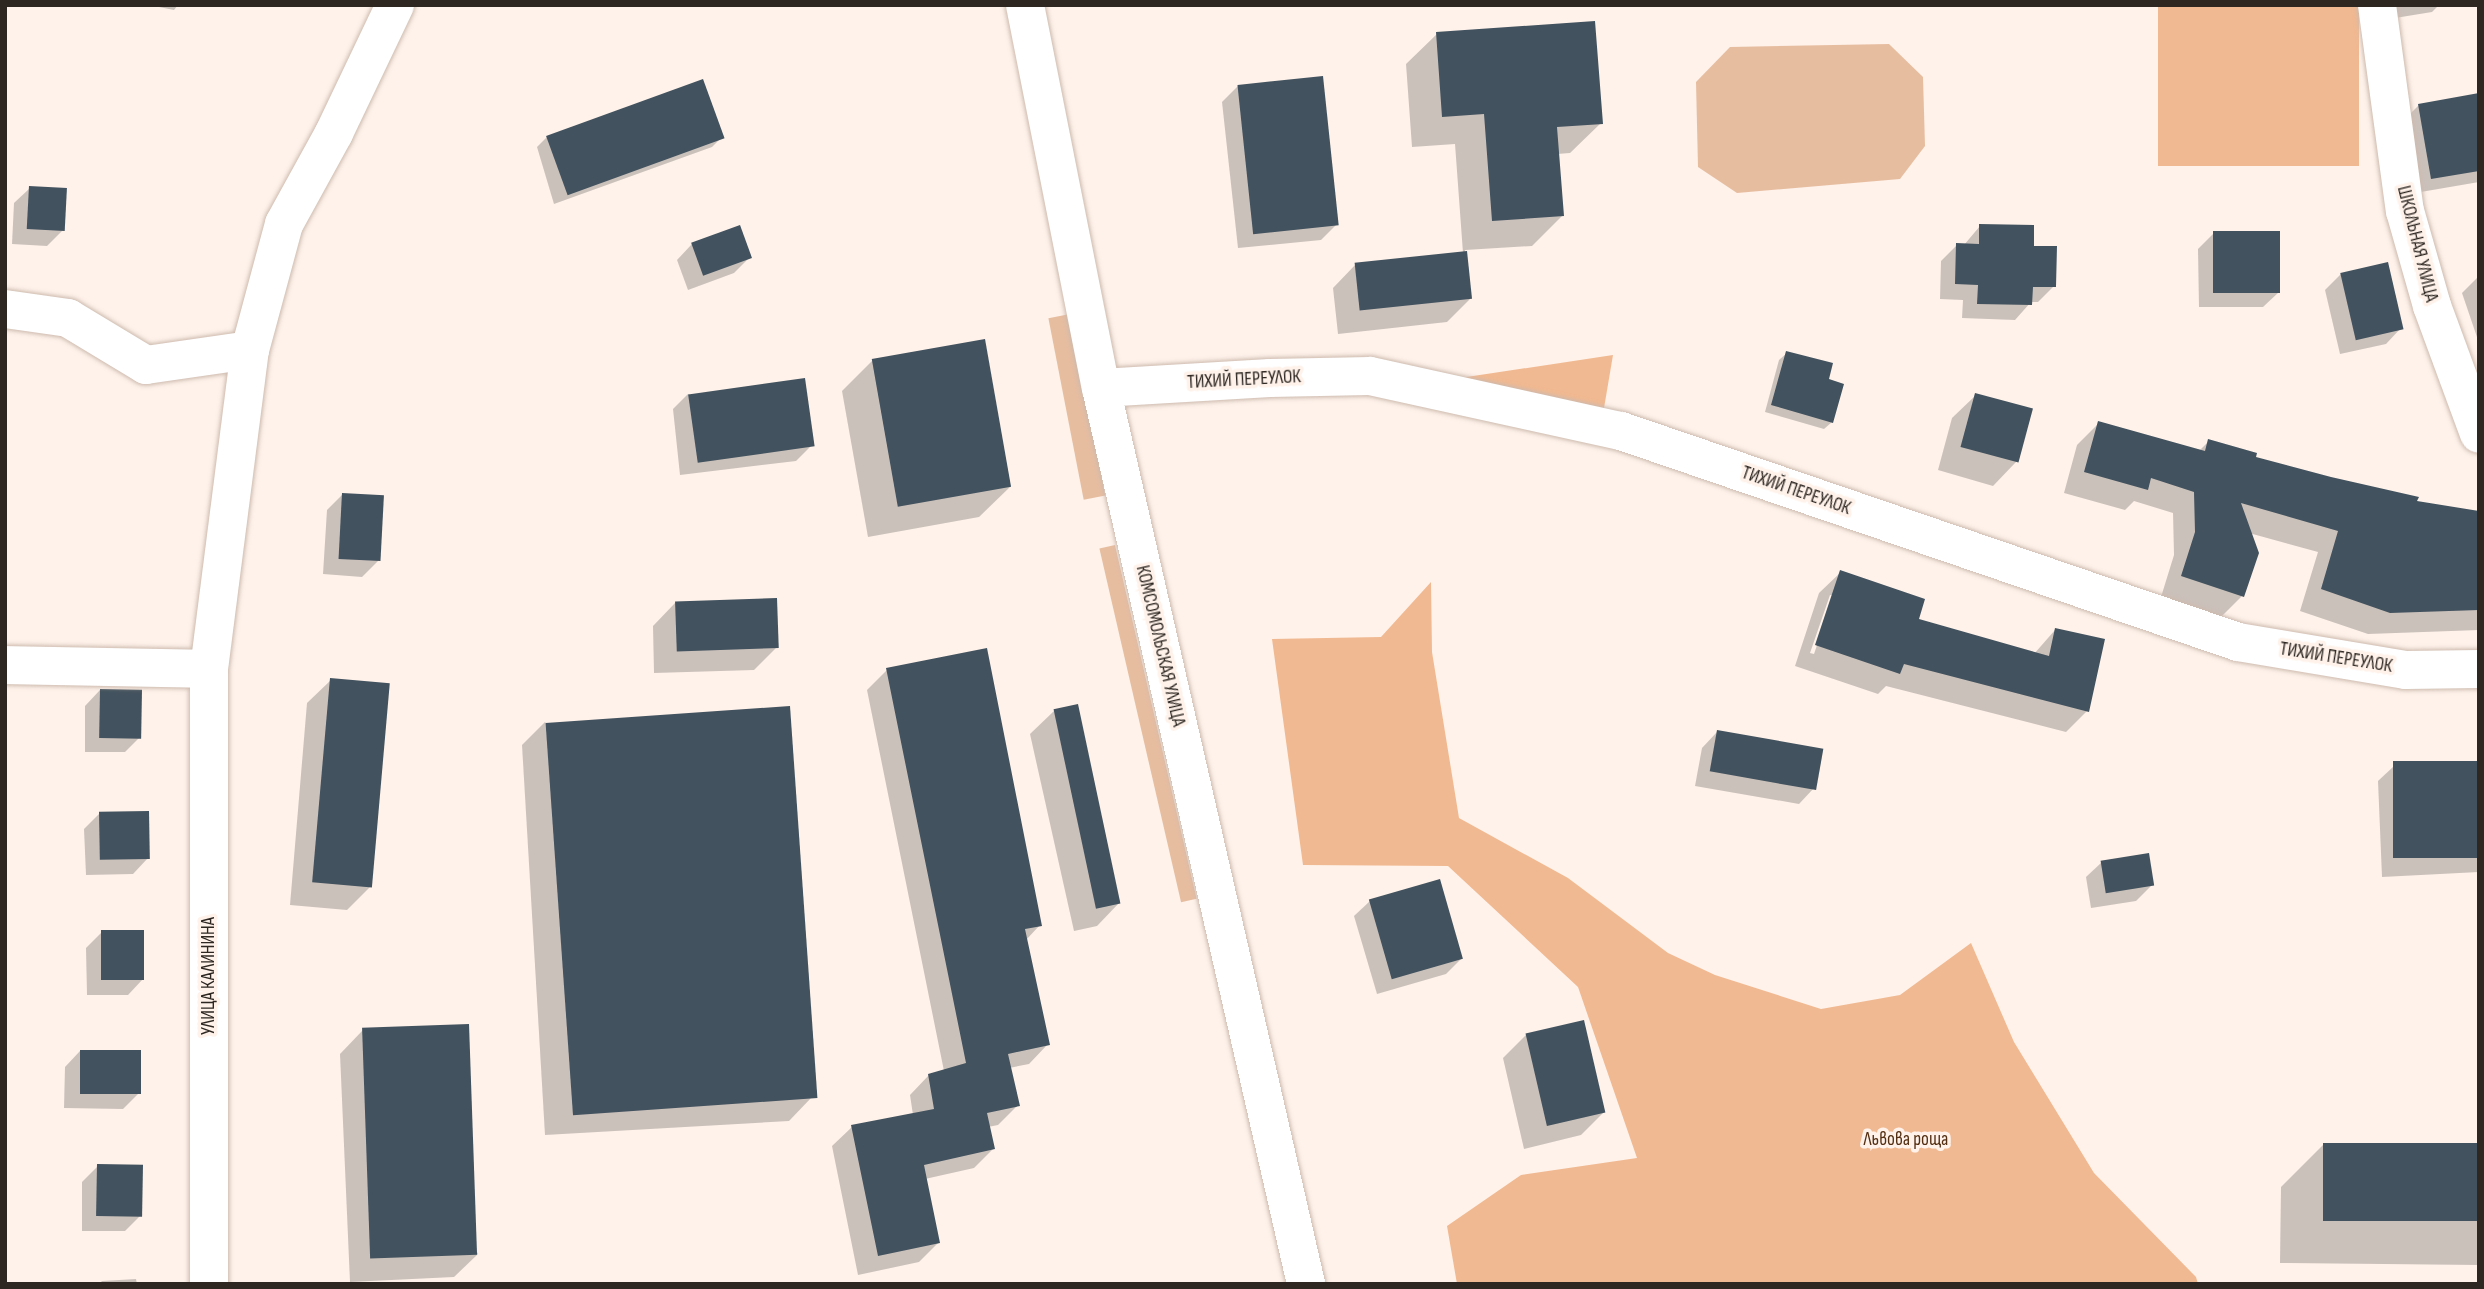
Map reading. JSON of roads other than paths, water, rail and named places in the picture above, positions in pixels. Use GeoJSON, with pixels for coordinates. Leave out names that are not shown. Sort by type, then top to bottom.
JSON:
{"type":"FeatureCollection","features":[{"type":"Feature","properties":{"kind":"street","name":"УЛИЦА КАЛИНИНА"},"geometry":{"type":"LineString","coordinates":[[209,1284],[209,669],[250,350],[284,224],[334,133],[395,5]]}},
{"type":"Feature","properties":{"kind":"street","name":"КОМСОМОЛЬСКАЯ УЛИЦА"},"geometry":{"type":"LineString","coordinates":[[1025,5],[1101,388],[1306,1284]]}},
{"type":"Feature","properties":{"kind":"street","name":"ШКОЛЬНАЯ УЛИЦА"},"geometry":{"type":"LineString","coordinates":[[2377,5],[2405,212],[2432,306],[2479,434]]}},
{"type":"Feature","properties":{"kind":"street"},"geometry":{"type":"LineString","coordinates":[[5,309],[68,318],[146,365],[250,350]]}},
{"type":"Feature","properties":{"kind":"street","name":"ТИХИЙ ПЕРЕУЛОК"},"geometry":{"type":"LineString","coordinates":[[1101,388],[1270,378],[1370,376],[1621,431],[2238,642],[2406,670],[2479,669]]}},
{"type":"Feature","properties":{"kind":"street"},"geometry":{"type":"LineString","coordinates":[[5,665],[209,669]]}},
{"type":"Feature","properties":{"kind":"park label","name":"Львова роща"},"geometry":{"type":"Point","coordinates":[1906,1140]}}]}
